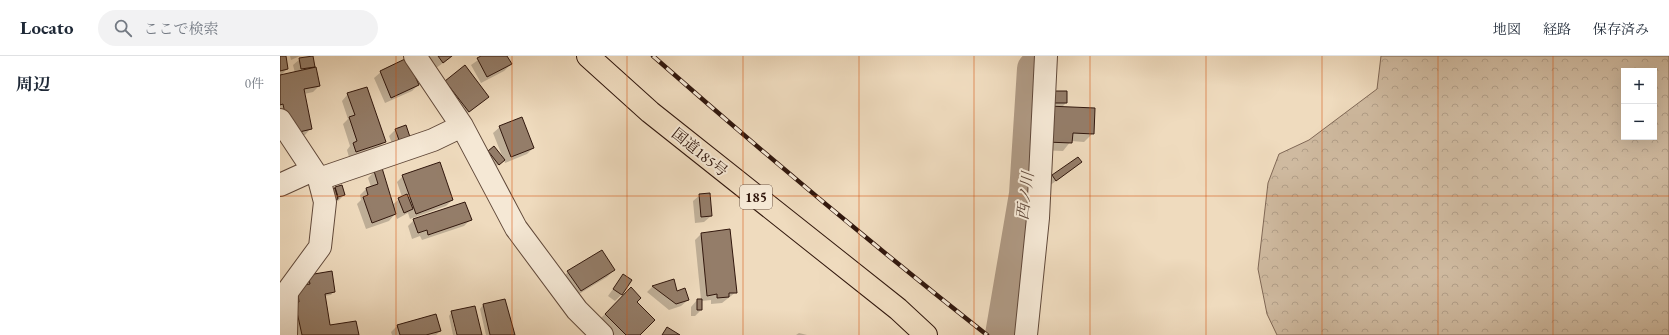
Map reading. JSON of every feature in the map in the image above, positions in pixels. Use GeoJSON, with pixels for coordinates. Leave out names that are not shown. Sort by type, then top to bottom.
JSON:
{"type":"FeatureCollection","features":[{"type":"Feature","properties":{"kind":"highway","name":"国道185号"},"geometry":{"type":"LineString","coordinates":[[588,56],[650,112],[898,310],[926,335]]}},
{"type":"Feature","properties":{"kind":"street"},"geometry":{"type":"LineString","coordinates":[[415,56],[462,126],[516,228],[577,310],[602,335]]}},
{"type":"Feature","properties":{"kind":"street"},"geometry":{"type":"LineString","coordinates":[[1026,335],[1038,218],[1046,56]]}},
{"type":"Feature","properties":{"kind":"street"},"geometry":{"type":"LineString","coordinates":[[280,120],[316,174],[325,202],[320,248],[287,292],[286,335]]}},
{"type":"Feature","properties":{"kind":"street"},"geometry":{"type":"LineString","coordinates":[[280,185],[433,140],[462,126]]}},
{"type":"Feature","properties":{"kind":"green space"},"geometry":{"type":"Polygon","coordinates":[[[1381,56],[1669,56],[1669,335],[1277,335],[1267,314],[1258,269],[1268,183],[1279,154],[1309,140],[1377,89],[1381,56]]]}},
{"type":"Feature","properties":{"kind":"building"},"geometry":{"type":"Polygon","coordinates":[[[280,56],[286,56],[288,69],[280,71],[280,56]]]}},
{"type":"Feature","properties":{"kind":"building"},"geometry":{"type":"Polygon","coordinates":[[[313,56],[315,67],[301,69],[299,58],[313,56]]]}},
{"type":"Feature","properties":{"kind":"building"},"geometry":{"type":"Polygon","coordinates":[[[438,56],[452,56],[443,63],[438,56]]]}},
{"type":"Feature","properties":{"kind":"building"},"geometry":{"type":"Polygon","coordinates":[[[481,56],[507,56],[512,64],[487,77],[477,58],[481,56]]]}},
{"type":"Feature","properties":{"kind":"building"},"geometry":{"type":"Polygon","coordinates":[[[407,58],[419,85],[391,98],[380,71],[407,58]]]}},
{"type":"Feature","properties":{"kind":"building"},"geometry":{"type":"Polygon","coordinates":[[[465,65],[489,97],[469,112],[445,81],[465,65]]]}},
{"type":"Feature","properties":{"kind":"building"},"geometry":{"type":"Polygon","coordinates":[[[316,67],[320,86],[304,89],[312,129],[295,133],[287,124],[283,104],[280,105],[280,75],[316,67]]]}},
{"type":"Feature","properties":{"kind":"building"},"geometry":{"type":"Polygon","coordinates":[[[367,87],[386,142],[356,152],[353,143],[357,141],[349,117],[355,115],[347,93],[367,87]]]}},
{"type":"Feature","properties":{"kind":"building"},"geometry":{"type":"Polygon","coordinates":[[[1052,91],[1067,91],[1067,103],[1051,103],[1052,91]]]}},
{"type":"Feature","properties":{"kind":"building"},"geometry":{"type":"Polygon","coordinates":[[[1048,106],[1095,108],[1094,134],[1073,133],[1072,143],[1046,142],[1048,106]]]}},
{"type":"Feature","properties":{"kind":"building"},"geometry":{"type":"Polygon","coordinates":[[[522,117],[534,148],[511,157],[499,126],[522,117]]]}},
{"type":"Feature","properties":{"kind":"building"},"geometry":{"type":"Polygon","coordinates":[[[406,125],[410,137],[399,140],[395,129],[406,125]]]}},
{"type":"Feature","properties":{"kind":"building"},"geometry":{"type":"Polygon","coordinates":[[[494,146],[505,160],[499,165],[488,151],[494,146]]]}},
{"type":"Feature","properties":{"kind":"building"},"geometry":{"type":"Polygon","coordinates":[[[1078,157],[1082,162],[1056,181],[1052,175],[1078,157]]]}},
{"type":"Feature","properties":{"kind":"building"},"geometry":{"type":"Polygon","coordinates":[[[440,162],[453,200],[416,214],[402,175],[440,162]]]}},
{"type":"Feature","properties":{"kind":"building"},"geometry":{"type":"Polygon","coordinates":[[[382,168],[396,214],[372,223],[363,197],[368,195],[366,188],[378,184],[374,171],[382,168]]]}},
{"type":"Feature","properties":{"kind":"building"},"geometry":{"type":"Polygon","coordinates":[[[342,185],[345,195],[338,197],[335,187],[342,185]]]}},
{"type":"Feature","properties":{"kind":"building"},"geometry":{"type":"Polygon","coordinates":[[[335,188],[338,199],[330,201],[327,190],[335,188]]]}},
{"type":"Feature","properties":{"kind":"building"},"geometry":{"type":"Polygon","coordinates":[[[710,193],[712,216],[701,217],[699,194],[710,193]]]}},
{"type":"Feature","properties":{"kind":"building"},"geometry":{"type":"Polygon","coordinates":[[[407,194],[413,209],[404,213],[398,198],[407,194]]]}},
{"type":"Feature","properties":{"kind":"building"},"geometry":{"type":"Polygon","coordinates":[[[465,202],[472,220],[428,235],[427,230],[418,233],[413,219],[465,202]]]}},
{"type":"Feature","properties":{"kind":"building"},"geometry":{"type":"Polygon","coordinates":[[[730,229],[737,293],[729,293],[729,297],[717,298],[717,294],[707,296],[701,233],[730,229]]]}},
{"type":"Feature","properties":{"kind":"building"},"geometry":{"type":"Polygon","coordinates":[[[602,250],[615,270],[581,291],[567,271],[602,250]]]}},
{"type":"Feature","properties":{"kind":"building"},"geometry":{"type":"Polygon","coordinates":[[[332,271],[335,292],[325,294],[330,325],[356,321],[359,335],[302,335],[295,303],[299,302],[297,286],[310,284],[308,275],[332,271]]]}},
{"type":"Feature","properties":{"kind":"building"},"geometry":{"type":"Polygon","coordinates":[[[623,274],[632,280],[622,295],[613,289],[623,274]]]}},
{"type":"Feature","properties":{"kind":"building"},"geometry":{"type":"Polygon","coordinates":[[[674,279],[677,291],[685,288],[689,300],[676,304],[652,286],[674,279]]]}},
{"type":"Feature","properties":{"kind":"building"},"geometry":{"type":"Polygon","coordinates":[[[631,287],[641,298],[637,302],[655,320],[640,335],[626,335],[605,314],[631,287]]]}},
{"type":"Feature","properties":{"kind":"building"},"geometry":{"type":"Polygon","coordinates":[[[505,299],[515,335],[490,335],[483,304],[505,299]]]}},
{"type":"Feature","properties":{"kind":"building"},"geometry":{"type":"Polygon","coordinates":[[[697,299],[702,299],[702,310],[697,310],[697,299]]]}},
{"type":"Feature","properties":{"kind":"building"},"geometry":{"type":"Polygon","coordinates":[[[475,306],[482,335],[457,335],[451,311],[475,306]]]}},
{"type":"Feature","properties":{"kind":"building"},"geometry":{"type":"Polygon","coordinates":[[[436,314],[441,331],[426,335],[400,335],[397,325],[436,314]]]}},
{"type":"Feature","properties":{"kind":"building"},"geometry":{"type":"Polygon","coordinates":[[[667,327],[680,335],[662,335],[667,327]]]}},
{"type":"Feature","properties":{"kind":"waterway","name":"西ノ川"},"geometry":{"type":"LineString","coordinates":[[1003,335],[1027,194],[1035,69]]}},
{"type":"Feature","properties":{"kind":"railway"},"geometry":{"type":"LineString","coordinates":[[653,56],[818,198],[987,335]]}}]}
